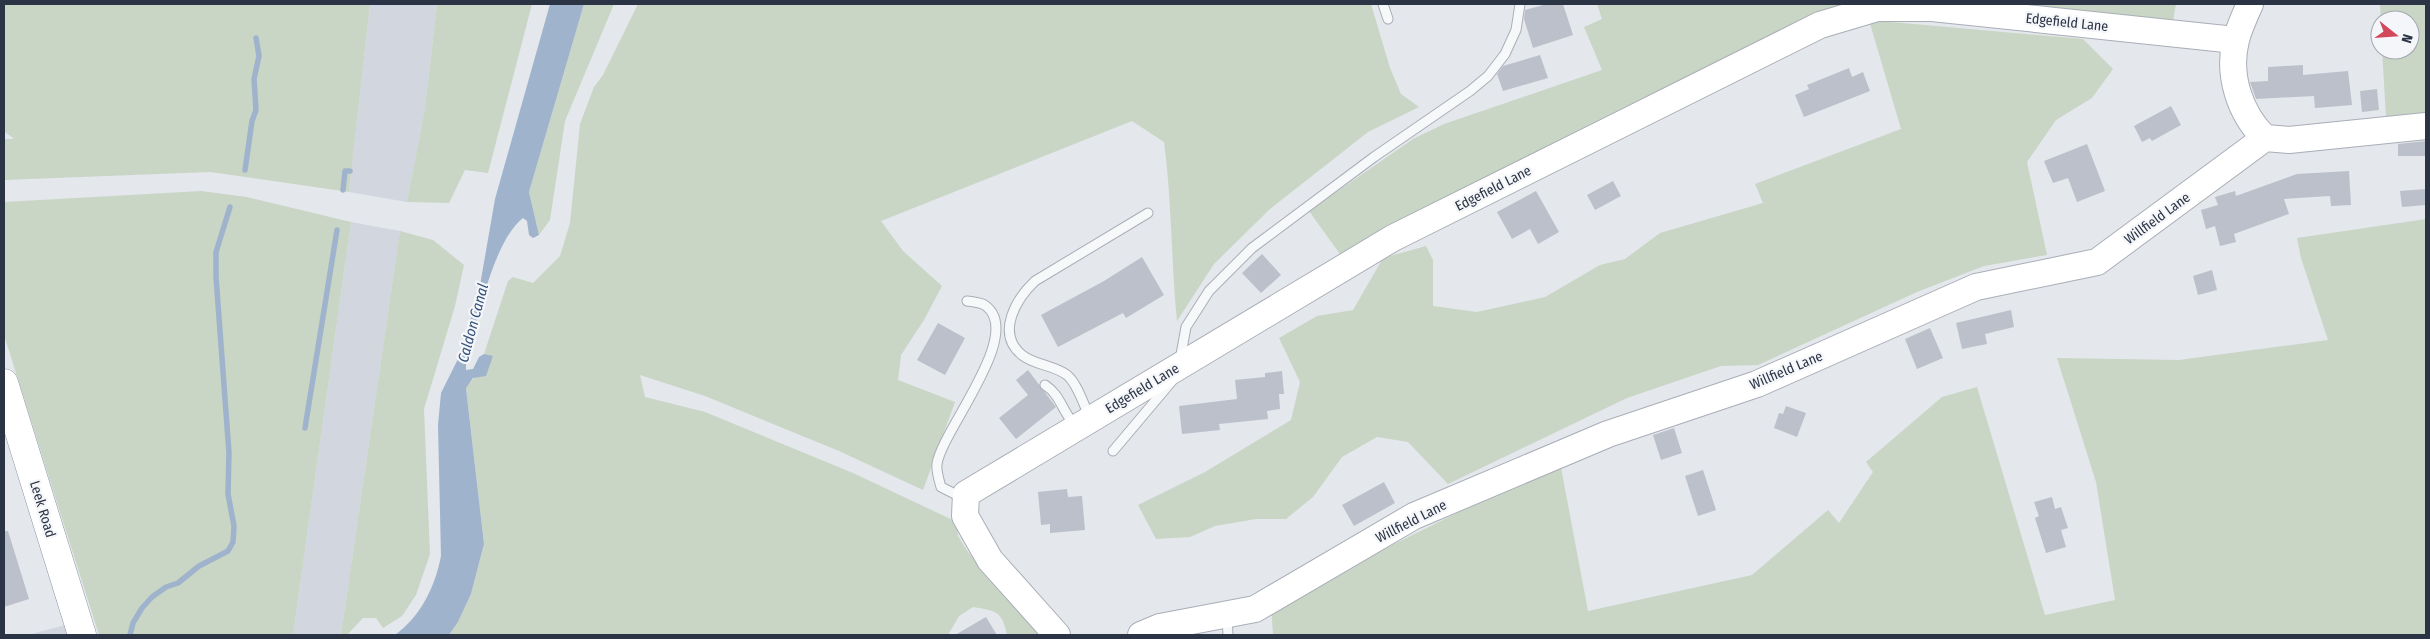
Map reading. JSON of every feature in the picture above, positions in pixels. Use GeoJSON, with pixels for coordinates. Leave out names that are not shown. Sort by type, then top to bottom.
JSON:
{"type":"FeatureCollection","features":[{"type":"Feature","properties":{"kind":"highway","name":"Leek Road"},"geometry":{"type":"LineString","coordinates":[[4,383],[82,635]]}},
{"type":"Feature","properties":{"kind":"street"},"geometry":{"type":"LineString","coordinates":[[2250,4],[2235,40],[2233,71],[2238,94],[2250,124],[2265,138],[2288,140],[2426,126]]}},
{"type":"Feature","properties":{"kind":"street","name":"Edgefield Lane"},"geometry":{"type":"LineString","coordinates":[[965,499],[966,494],[1393,238],[1820,25],[1877,8],[1932,8],[2235,40]]}},
{"type":"Feature","properties":{"kind":"street","name":"Willfield Lane"},"geometry":{"type":"LineString","coordinates":[[1141,635],[1160,626],[1228,625],[1414,516],[1608,434],[1758,384],[1976,287],[2097,262],[2265,138]]}},
{"type":"Feature","properties":{"kind":"street"},"geometry":{"type":"LineString","coordinates":[[965,499],[965,516],[990,560],[1057,635]]}},
{"type":"Feature","properties":{"kind":"lane"},"geometry":{"type":"LineString","coordinates":[[1384,4],[1388,19]]}},
{"type":"Feature","properties":{"kind":"lane"},"geometry":{"type":"LineString","coordinates":[[1113,451],[1173,380],[1180,366],[1186,327],[1209,291],[1252,248],[1374,156],[1470,91],[1488,76],[1505,54],[1516,30],[1520,4]]}},
{"type":"Feature","properties":{"kind":"lane"},"geometry":{"type":"LineString","coordinates":[[1083,423],[1069,376],[1022,355],[1016,348],[1011,337],[1009,324],[1011,314],[1022,293],[1035,281],[1148,213]]}},
{"type":"Feature","properties":{"kind":"lane"},"geometry":{"type":"LineString","coordinates":[[965,499],[942,487],[937,463],[985,368],[996,328],[994,316],[986,306],[967,301]]}},
{"type":"Feature","properties":{"kind":"lane"},"geometry":{"type":"LineString","coordinates":[[1045,385],[1058,396],[1068,418],[1083,423]]}},
{"type":"Feature","properties":{"kind":"shaded area"},"geometry":{"type":"Polygon","coordinates":[[[370,4],[437,4],[425,108],[407,202],[349,192],[370,4]]]}},
{"type":"Feature","properties":{"kind":"shaded area"},"geometry":{"type":"Polygon","coordinates":[[[351,222],[400,231],[341,635],[293,635],[351,222]]]}},
{"type":"Feature","properties":{"kind":"shaded area"},"geometry":{"type":"Polygon","coordinates":[[[65,625],[68,635],[28,635],[65,625]]]}},
{"type":"Feature","properties":{"kind":"green space"},"geometry":{"type":"Polygon","coordinates":[[[4,4],[370,4],[349,192],[210,172],[4,180],[4,139],[14,139],[4,131],[4,4]]]}},
{"type":"Feature","properties":{"kind":"green space"},"geometry":{"type":"Polygon","coordinates":[[[437,4],[532,4],[488,173],[465,170],[449,203],[407,202],[425,108],[437,4]]]}},
{"type":"Feature","properties":{"kind":"green space"},"geometry":{"type":"Polygon","coordinates":[[[584,4],[614,4],[565,121],[550,220],[539,235],[529,192],[584,4]]]}},
{"type":"Feature","properties":{"kind":"green space"},"geometry":{"type":"Polygon","coordinates":[[[638,4],[1371,4],[1390,68],[1401,94],[1419,107],[1368,132],[1270,209],[1214,264],[1177,321],[1169,187],[1164,142],[1132,121],[881,221],[903,251],[942,286],[924,320],[901,355],[898,380],[955,402],[923,490],[839,451],[705,396],[640,375],[645,397],[705,412],[853,473],[957,522],[958,536],[968,552],[1039,635],[1007,635],[1003,621],[997,614],[993,611],[973,607],[959,616],[948,635],[449,635],[458,622],[471,594],[484,544],[466,387],[493,357],[484,354],[508,281],[513,277],[533,283],[560,256],[570,223],[580,124],[594,87],[603,75],[638,4]]]}},
{"type":"Feature","properties":{"kind":"green space"},"geometry":{"type":"Polygon","coordinates":[[[1597,4],[1851,4],[1805,21],[1760,41],[1587,125],[1464,189],[1342,257],[1309,211],[1413,139],[1444,124],[1602,70],[1584,27],[1602,19],[1597,4]]]}},
{"type":"Feature","properties":{"kind":"green space"},"geometry":{"type":"Polygon","coordinates":[[[1954,4],[2176,4],[2173,21],[1954,4]]]}},
{"type":"Feature","properties":{"kind":"green space"},"geometry":{"type":"Polygon","coordinates":[[[2380,4],[2426,4],[2426,114],[2386,117],[2383,60],[2420,60],[2420,10],[2380,10],[2380,4]]]}},
{"type":"Feature","properties":{"kind":"green space"},"geometry":{"type":"Polygon","coordinates":[[[1869,20],[2083,39],[2113,69],[2092,98],[2056,120],[2027,162],[2047,255],[1984,266],[1917,292],[1758,365],[1721,366],[1627,398],[1448,484],[1408,442],[1377,437],[1342,457],[1313,497],[1286,519],[1256,519],[1215,526],[1190,537],[1156,539],[1138,505],[1205,472],[1291,420],[1300,382],[1279,338],[1317,316],[1353,310],[1383,258],[1426,246],[1433,260],[1433,306],[1477,312],[1545,297],[1600,265],[1625,259],[1660,233],[1763,203],[1755,184],[1901,129],[1869,20]]]}},
{"type":"Feature","properties":{"kind":"green space"},"geometry":{"type":"Polygon","coordinates":[[[201,191],[247,197],[351,222],[293,635],[99,635],[4,335],[4,202],[201,191]]]}},
{"type":"Feature","properties":{"kind":"green space"},"geometry":{"type":"Polygon","coordinates":[[[2426,219],[2426,635],[1273,635],[1271,605],[1560,462],[1588,611],[1752,575],[1828,510],[1839,523],[1873,472],[1866,462],[1942,397],[1977,387],[2045,615],[2115,600],[2096,482],[2057,358],[2179,360],[2328,340],[2301,258],[2297,238],[2426,219]]]}},
{"type":"Feature","properties":{"kind":"green space"},"geometry":{"type":"Polygon","coordinates":[[[400,231],[433,240],[464,265],[455,306],[424,409],[430,554],[416,595],[402,616],[383,628],[376,618],[363,618],[347,635],[341,635],[400,231]]]}},
{"type":"Feature","properties":{"kind":"water","name":"Caldon Canal"},"geometry":{"type":"Polygon","coordinates":[[[550,4],[584,4],[529,192],[539,235],[533,238],[529,235],[527,221],[523,218],[512,229],[503,245],[487,284],[466,361],[466,370],[473,369],[479,357],[484,354],[493,356],[486,376],[473,378],[466,388],[484,544],[471,594],[458,622],[449,635],[395,635],[412,619],[426,600],[435,579],[441,556],[438,425],[441,393],[460,355],[479,291],[495,199],[550,4]]]}},
{"type":"Feature","properties":{"kind":"building"},"geometry":{"type":"Polygon","coordinates":[[[1547,4],[1563,4],[1573,35],[1533,48],[1524,19],[1525,10],[1547,4]]]}},
{"type":"Feature","properties":{"kind":"building"},"geometry":{"type":"Polygon","coordinates":[[[1540,55],[1548,78],[1503,91],[1497,74],[1503,66],[1540,55]]]}},
{"type":"Feature","properties":{"kind":"building"},"geometry":{"type":"Polygon","coordinates":[[[2303,65],[2303,75],[2348,71],[2352,105],[2315,108],[2314,96],[2256,99],[2250,82],[2268,81],[2268,67],[2303,65]]]}},
{"type":"Feature","properties":{"kind":"building"},"geometry":{"type":"Polygon","coordinates":[[[1849,68],[1852,77],[1863,72],[1870,91],[1804,117],[1795,95],[1809,89],[1807,85],[1849,68]]]}},
{"type":"Feature","properties":{"kind":"building"},"geometry":{"type":"Polygon","coordinates":[[[2377,89],[2379,110],[2362,112],[2360,91],[2377,89]]]}},
{"type":"Feature","properties":{"kind":"building"},"geometry":{"type":"Polygon","coordinates":[[[2171,106],[2181,125],[2152,141],[2150,138],[2142,142],[2134,126],[2171,106]]]}},
{"type":"Feature","properties":{"kind":"building"},"geometry":{"type":"Polygon","coordinates":[[[2426,141],[2426,156],[2398,156],[2398,144],[2426,141]]]}},
{"type":"Feature","properties":{"kind":"building"},"geometry":{"type":"Polygon","coordinates":[[[2087,144],[2105,191],[2077,202],[2068,178],[2053,183],[2044,161],[2087,144]]]}},
{"type":"Feature","properties":{"kind":"building"},"geometry":{"type":"Polygon","coordinates":[[[2349,171],[2351,205],[2331,206],[2330,196],[2284,199],[2289,214],[2234,234],[2236,242],[2220,246],[2215,226],[2206,229],[2201,210],[2218,205],[2215,197],[2235,191],[2236,196],[2297,174],[2349,171]]]}},
{"type":"Feature","properties":{"kind":"building"},"geometry":{"type":"Polygon","coordinates":[[[1613,181],[1621,196],[1595,210],[1587,195],[1613,181]]]}},
{"type":"Feature","properties":{"kind":"building"},"geometry":{"type":"Polygon","coordinates":[[[2426,189],[2426,205],[2402,207],[2400,191],[2426,189]]]}},
{"type":"Feature","properties":{"kind":"building"},"geometry":{"type":"Polygon","coordinates":[[[1536,191],[1559,232],[1538,244],[1530,229],[1512,239],[1497,212],[1536,191]]]}},
{"type":"Feature","properties":{"kind":"building"},"geometry":{"type":"Polygon","coordinates":[[[1262,254],[1281,275],[1261,293],[1242,273],[1262,254]]]}},
{"type":"Feature","properties":{"kind":"building"},"geometry":{"type":"Polygon","coordinates":[[[1142,257],[1164,295],[1126,318],[1123,313],[1058,347],[1041,315],[1104,281],[1142,257]]]}},
{"type":"Feature","properties":{"kind":"building"},"geometry":{"type":"Polygon","coordinates":[[[2212,270],[2217,290],[2198,295],[2193,276],[2212,270]]]}},
{"type":"Feature","properties":{"kind":"building"},"geometry":{"type":"Polygon","coordinates":[[[2011,310],[2014,327],[1985,334],[1987,344],[1962,349],[1956,323],[2011,310]]]}},
{"type":"Feature","properties":{"kind":"building"},"geometry":{"type":"Polygon","coordinates":[[[938,323],[965,338],[945,375],[917,360],[938,323]]]}},
{"type":"Feature","properties":{"kind":"building"},"geometry":{"type":"Polygon","coordinates":[[[1930,328],[1943,358],[1917,369],[1905,339],[1930,328]]]}},
{"type":"Feature","properties":{"kind":"building"},"geometry":{"type":"Polygon","coordinates":[[[1028,370],[1056,407],[1016,439],[999,418],[1028,395],[1016,380],[1028,370]]]}},
{"type":"Feature","properties":{"kind":"building"},"geometry":{"type":"Polygon","coordinates":[[[1282,371],[1284,394],[1279,394],[1280,409],[1267,411],[1268,419],[1219,424],[1220,430],[1182,434],[1179,406],[1237,399],[1235,380],[1265,377],[1265,373],[1282,371]]]}},
{"type":"Feature","properties":{"kind":"building"},"geometry":{"type":"Polygon","coordinates":[[[1786,406],[1806,413],[1797,437],[1774,428],[1779,413],[1783,414],[1786,406]]]}},
{"type":"Feature","properties":{"kind":"building"},"geometry":{"type":"Polygon","coordinates":[[[1674,428],[1682,453],[1661,460],[1653,435],[1674,428]]]}},
{"type":"Feature","properties":{"kind":"building"},"geometry":{"type":"Polygon","coordinates":[[[1703,470],[1716,510],[1698,516],[1685,476],[1703,470]]]}},
{"type":"Feature","properties":{"kind":"building"},"geometry":{"type":"Polygon","coordinates":[[[1384,482],[1395,503],[1354,526],[1342,505],[1384,482]]]}},
{"type":"Feature","properties":{"kind":"building"},"geometry":{"type":"Polygon","coordinates":[[[1067,489],[1068,497],[1082,496],[1085,530],[1050,533],[1050,524],[1041,525],[1038,492],[1067,489]]]}},
{"type":"Feature","properties":{"kind":"building"},"geometry":{"type":"Polygon","coordinates":[[[2052,497],[2055,509],[2061,507],[2068,528],[2061,530],[2066,547],[2046,553],[2035,518],[2039,516],[2034,502],[2052,497]]]}},
{"type":"Feature","properties":{"kind":"building"},"geometry":{"type":"Polygon","coordinates":[[[4,531],[8,531],[29,599],[4,607],[4,531]]]}},
{"type":"Feature","properties":{"kind":"building"},"geometry":{"type":"Polygon","coordinates":[[[986,617],[997,635],[955,635],[986,617]]]}},
{"type":"Feature","properties":{"kind":"waterway"},"geometry":{"type":"LineString","coordinates":[[245,170],[252,121],[256,110],[254,79],[259,56],[256,38]]}},
{"type":"Feature","properties":{"kind":"waterway"},"geometry":{"type":"LineString","coordinates":[[343,190],[345,171],[350,171]]}},
{"type":"Feature","properties":{"kind":"waterway"},"geometry":{"type":"LineString","coordinates":[[130,635],[133,623],[142,608],[152,597],[166,587],[178,583],[199,566],[228,551],[233,542],[234,526],[228,494],[229,453],[216,277],[216,252],[230,207]]}},
{"type":"Feature","properties":{"kind":"waterway"},"geometry":{"type":"LineString","coordinates":[[305,428],[337,230]]}}]}
